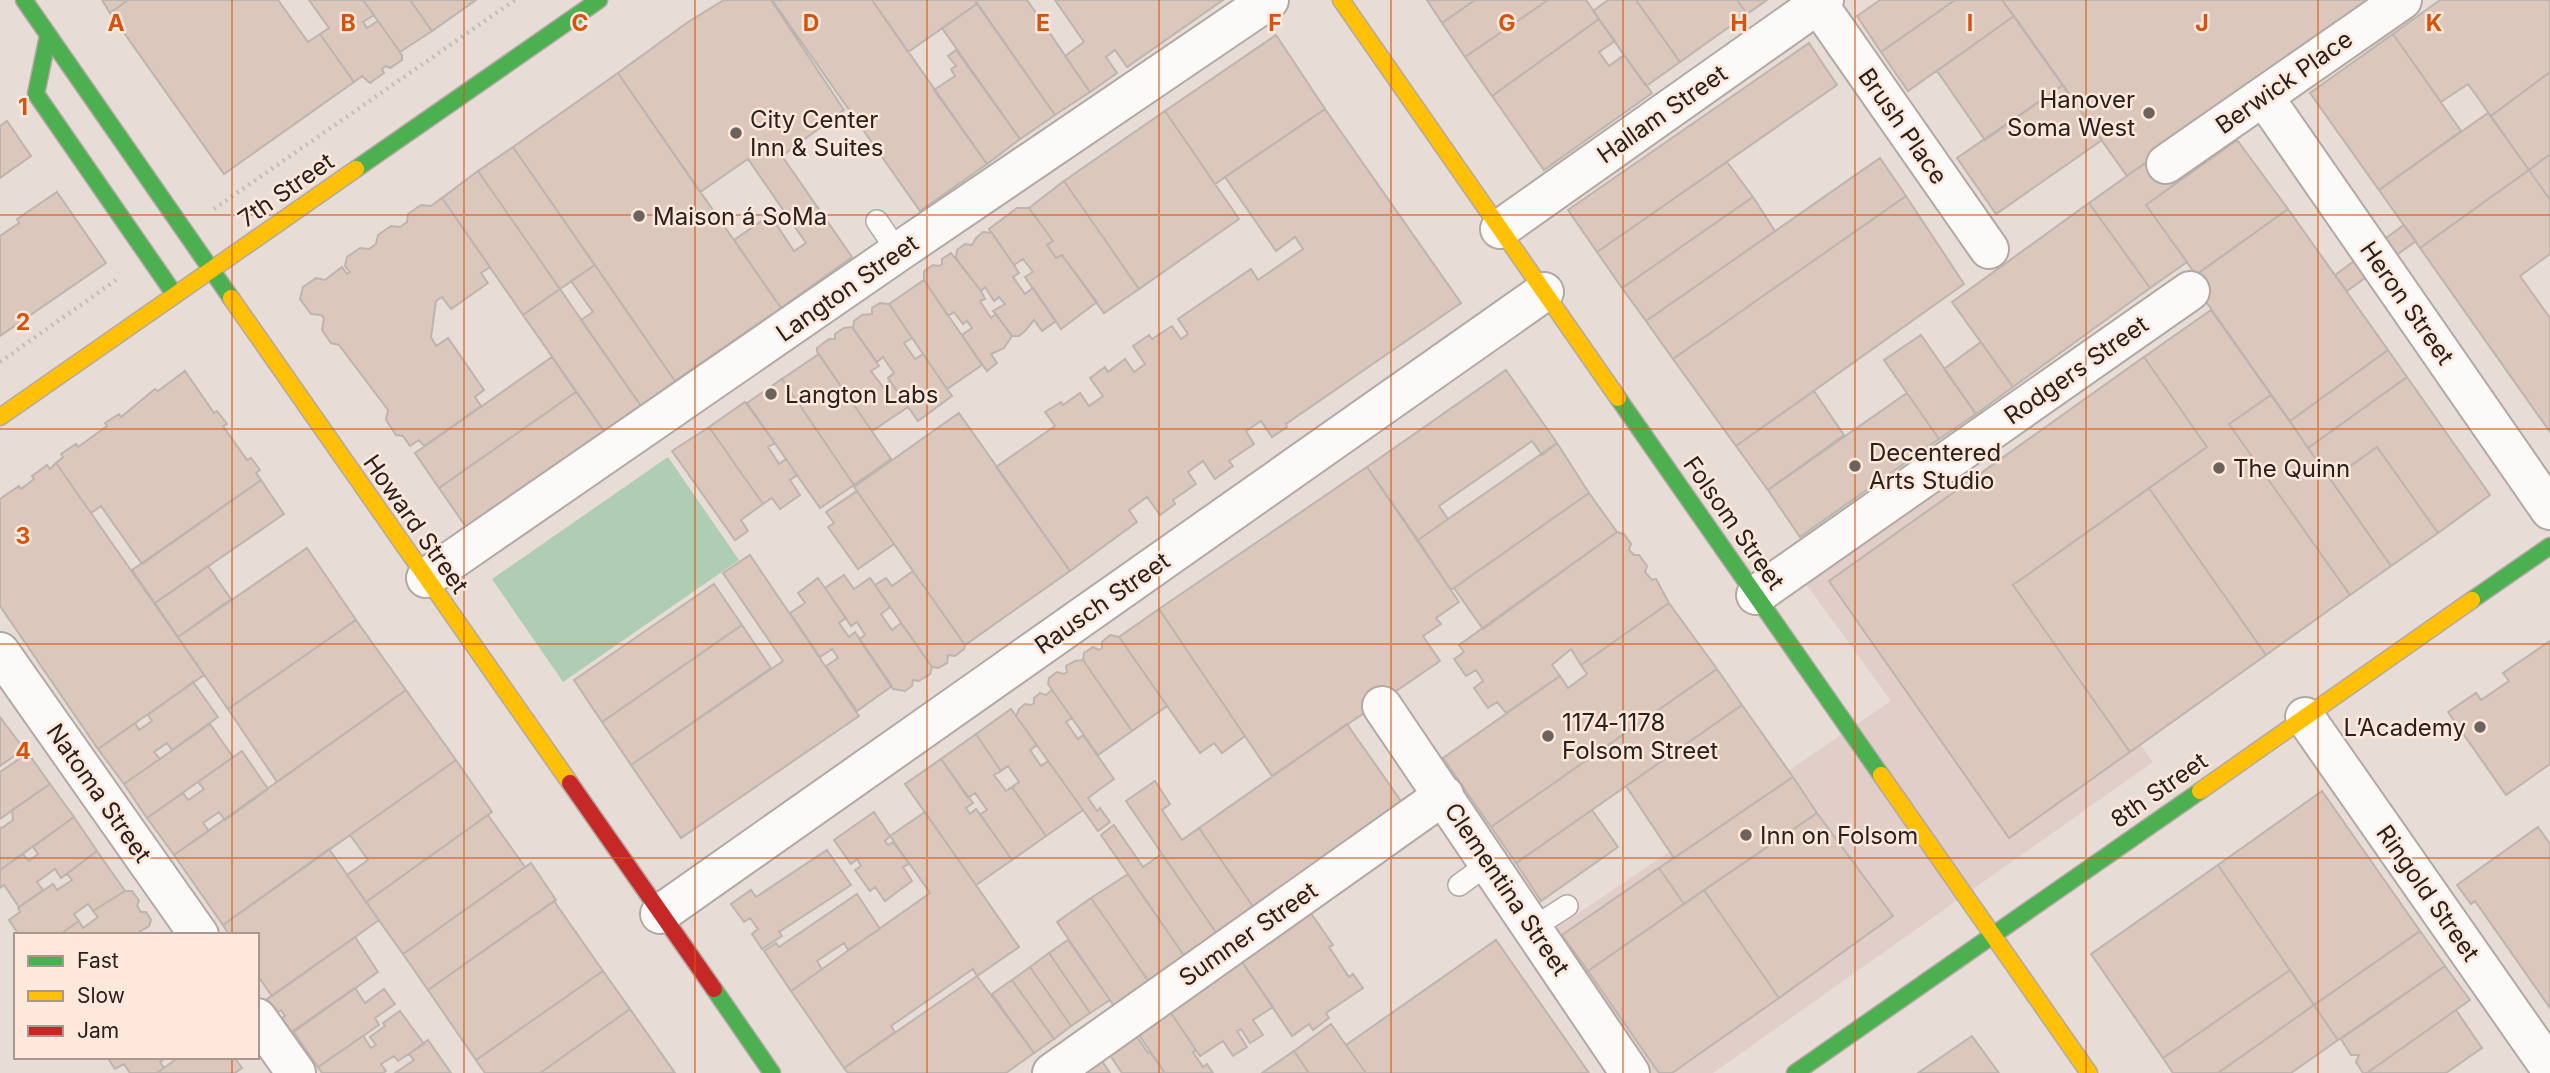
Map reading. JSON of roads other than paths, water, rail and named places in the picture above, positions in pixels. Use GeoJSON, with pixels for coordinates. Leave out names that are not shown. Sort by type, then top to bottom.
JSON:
{"type":"FeatureCollection","features":[{"type":"Feature","properties":{"kind":"main road","name":"Howard Street"},"geometry":{"type":"LineString","coordinates":[[24,0],[772,1073]]}},
{"type":"Feature","properties":{"kind":"main road","name":"7th Street"},"geometry":{"type":"LineString","coordinates":[[0,417],[599,0]]}},
{"type":"Feature","properties":{"kind":"main road","name":"Folsom Street"},"geometry":{"type":"LineString","coordinates":[[1341,0],[2089,1073]]}},
{"type":"Feature","properties":{"kind":"main road"},"geometry":{"type":"LineString","coordinates":[[48,36],[36,94],[175,295]]}},
{"type":"Feature","properties":{"kind":"main road","name":"8th Street"},"geometry":{"type":"LineString","coordinates":[[1795,1073],[2550,546]]}},
{"type":"Feature","properties":{"kind":"street","name":"Langton Street"},"geometry":{"type":"LineString","coordinates":[[426,578],[1269,0]]}},
{"type":"Feature","properties":{"kind":"street","name":"Berwick Place"},"geometry":{"type":"LineString","coordinates":[[2166,164],[2402,0]]}},
{"type":"Feature","properties":{"kind":"street","name":"Hallam Street"},"geometry":{"type":"LineString","coordinates":[[1500,229],[1821,2]]}},
{"type":"Feature","properties":{"kind":"street","name":"Brush Place"},"geometry":{"type":"LineString","coordinates":[[1821,2],[1989,249]]}},
{"type":"Feature","properties":{"kind":"street","name":"Heron Street"},"geometry":{"type":"LineString","coordinates":[[2264,97],[2550,510]]}},
{"type":"Feature","properties":{"kind":"street","name":"Rodgers Street"},"geometry":{"type":"LineString","coordinates":[[1756,595],[2190,291]]}},
{"type":"Feature","properties":{"kind":"street","name":"Rausch Street"},"geometry":{"type":"LineString","coordinates":[[660,914],[1544,292]]}},
{"type":"Feature","properties":{"kind":"street","name":"Natoma Street"},"geometry":{"type":"LineString","coordinates":[[0,652],[198,933]]}},
{"type":"Feature","properties":{"kind":"street","name":"Clementina Street"},"geometry":{"type":"LineString","coordinates":[[1382,706],[1444,795],[1474,874],[1534,928],[1630,1073]]}},
{"type":"Feature","properties":{"kind":"street","name":"Ringold Street"},"geometry":{"type":"LineString","coordinates":[[2305,717],[2550,1069]]}},
{"type":"Feature","properties":{"kind":"street","name":"Sumner Street"},"geometry":{"type":"LineString","coordinates":[[1052,1073],[1444,795]]}},
{"type":"Feature","properties":{"kind":"street"},"geometry":{"type":"LineString","coordinates":[[259,1021],[296,1073]]}},
{"type":"Feature","properties":{"kind":"lane"},"geometry":{"type":"LineString","coordinates":[[877,220],[898,252]]}},
{"type":"Feature","properties":{"kind":"lane"},"geometry":{"type":"LineString","coordinates":[[1534,928],[1567,906]]}},
{"type":"Feature","properties":{"kind":"place","name":"Hanover Soma West"},"geometry":{"type":"Point","coordinates":[2149,113]}},
{"type":"Feature","properties":{"kind":"place","name":"City Center Inn & Suites"},"geometry":{"type":"Point","coordinates":[736,133]}},
{"type":"Feature","properties":{"kind":"place","name":"Maison á SoMa"},"geometry":{"type":"Point","coordinates":[639,216]}},
{"type":"Feature","properties":{"kind":"place","name":"Langton Labs"},"geometry":{"type":"Point","coordinates":[771,394]}},
{"type":"Feature","properties":{"kind":"place","name":"Decentered Arts Studio"},"geometry":{"type":"Point","coordinates":[1855,466]}},
{"type":"Feature","properties":{"kind":"place","name":"The Quinn"},"geometry":{"type":"Point","coordinates":[2219,468]}},
{"type":"Feature","properties":{"kind":"place","name":"L’Academy"},"geometry":{"type":"Point","coordinates":[2480,727]}},
{"type":"Feature","properties":{"kind":"place","name":"1174‐1178 Folsom Street"},"geometry":{"type":"Point","coordinates":[1548,736]}},
{"type":"Feature","properties":{"kind":"place","name":"Inn on Folsom"},"geometry":{"type":"Point","coordinates":[1746,835]}}]}
